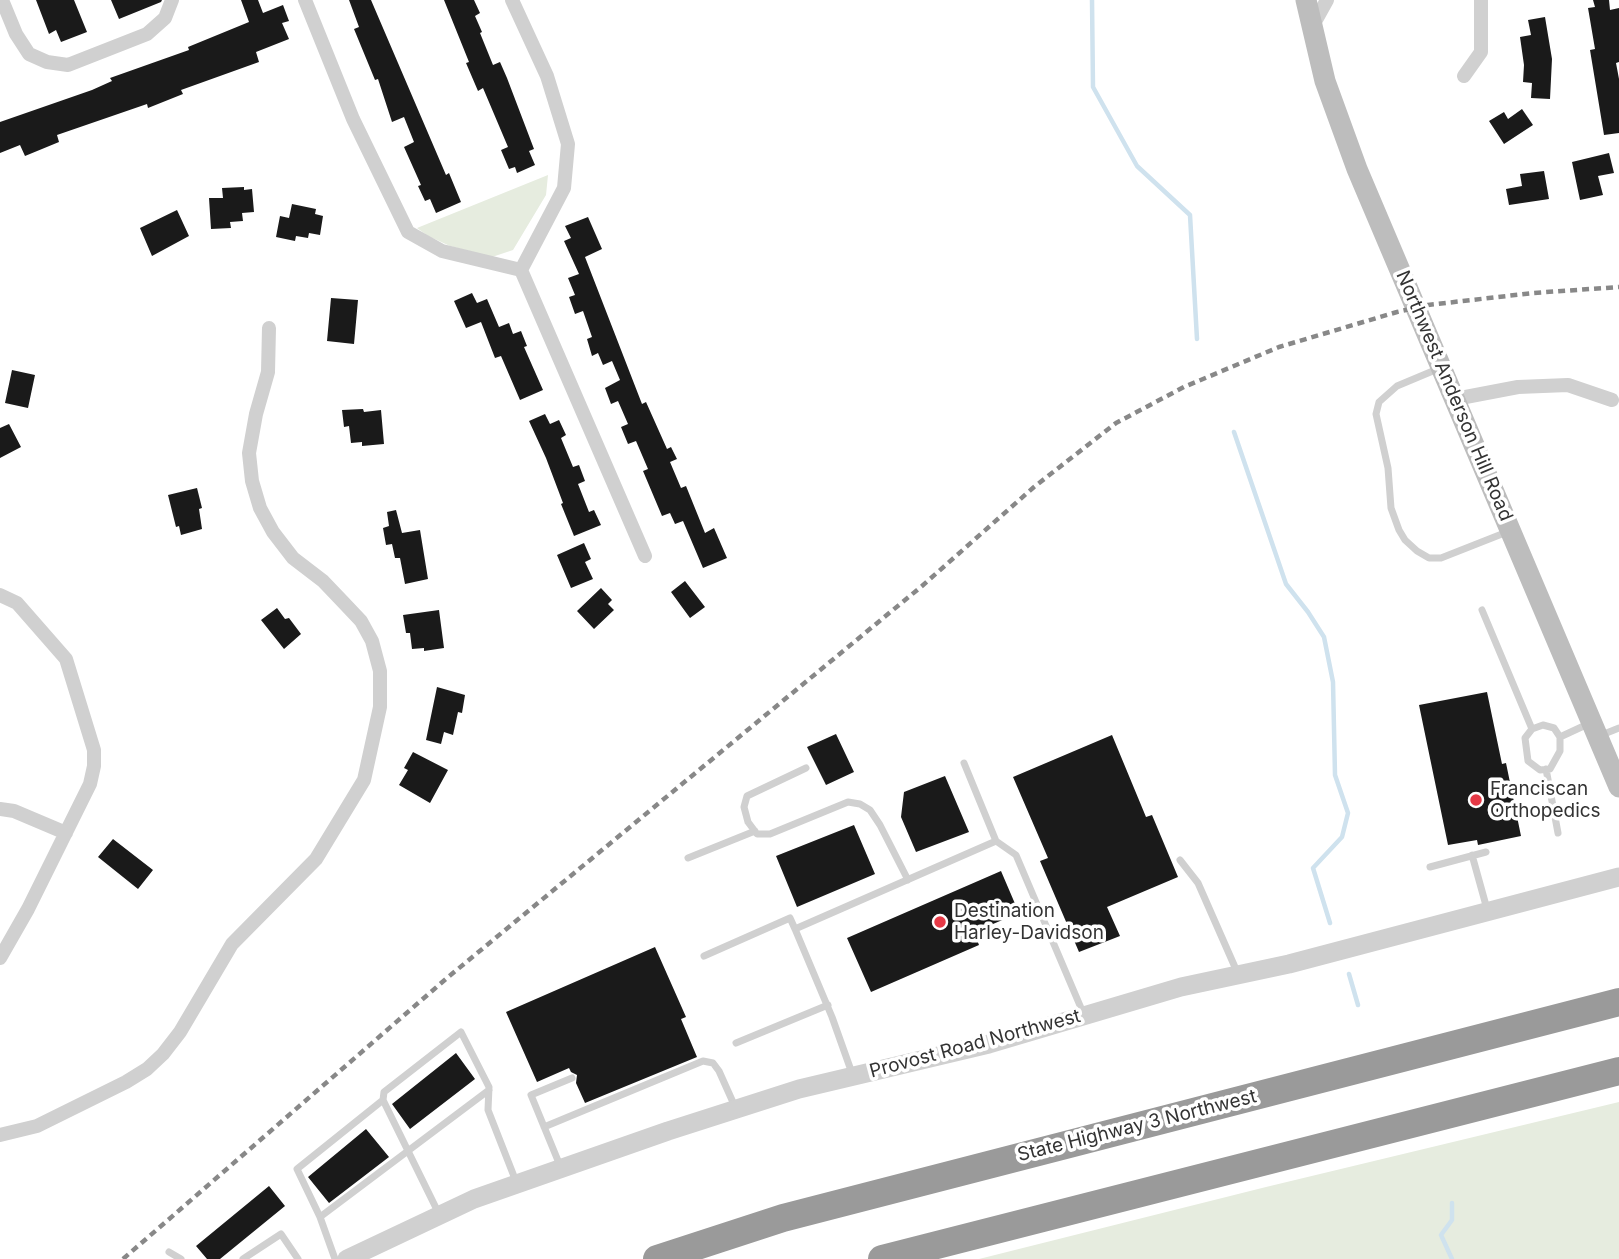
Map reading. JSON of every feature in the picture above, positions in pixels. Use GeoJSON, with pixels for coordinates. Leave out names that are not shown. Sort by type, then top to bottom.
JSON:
{"type":"FeatureCollection","features":[{"type":"Feature","properties":{"kind":"highway","name":"State Highway 3 Northwest"},"geometry":{"type":"LineString","coordinates":[[657,1259],[783,1218],[1619,1002]]}},
{"type":"Feature","properties":{"kind":"highway"},"geometry":{"type":"LineString","coordinates":[[882,1259],[1619,1072]]}},
{"type":"Feature","properties":{"kind":"main road","name":"Northwest Anderson Hill Road"},"geometry":{"type":"LineString","coordinates":[[1306,0],[1336,117],[1619,787]]}},
{"type":"Feature","properties":{"kind":"street"},"geometry":{"type":"LineString","coordinates":[[2,0],[16,34],[29,54],[47,62],[68,65],[147,34],[165,18],[172,0]]}},
{"type":"Feature","properties":{"kind":"street"},"geometry":{"type":"LineString","coordinates":[[304,0],[353,119],[408,232],[442,251],[521,270]]}},
{"type":"Feature","properties":{"kind":"street"},"geometry":{"type":"LineString","coordinates":[[512,0],[547,76],[568,144],[564,188],[521,270]]}},
{"type":"Feature","properties":{"kind":"street"},"geometry":{"type":"LineString","coordinates":[[1312,27],[1327,0]]}},
{"type":"Feature","properties":{"kind":"street"},"geometry":{"type":"LineString","coordinates":[[1464,76],[1480,52],[1482,0]]}},
{"type":"Feature","properties":{"kind":"street"},"geometry":{"type":"LineString","coordinates":[[521,270],[645,556]]}},
{"type":"Feature","properties":{"kind":"street"},"geometry":{"type":"LineString","coordinates":[[0,1135],[37,1126],[126,1082],[147,1069],[163,1054],[180,1032],[232,944],[316,859],[363,780],[380,707],[380,671],[372,641],[361,621],[323,581],[293,558],[273,532],[260,508],[252,481],[250,453],[256,414],[268,372],[269,328]]}},
{"type":"Feature","properties":{"kind":"street"},"geometry":{"type":"LineString","coordinates":[[1455,399],[1518,387],[1568,385],[1611,396]]}},
{"type":"Feature","properties":{"kind":"street"},"geometry":{"type":"LineString","coordinates":[[0,595],[17,603],[66,659],[94,750],[90,784],[28,909],[0,958]]}},
{"type":"Feature","properties":{"kind":"street"},"geometry":{"type":"LineString","coordinates":[[0,808],[66,834]]}},
{"type":"Feature","properties":{"kind":"street","name":"Provost Road Northwest"},"geometry":{"type":"LineString","coordinates":[[347,1259],[474,1199],[799,1089],[989,1044],[1181,987],[1289,964],[1619,877]]}},
{"type":"Feature","properties":{"kind":"lane"},"geometry":{"type":"LineString","coordinates":[[1441,368],[1397,386],[1379,402],[1376,414],[1388,468],[1391,508],[1399,530],[1405,540],[1429,558],[1441,558],[1511,531]]}},
{"type":"Feature","properties":{"kind":"lane"},"geometry":{"type":"LineString","coordinates":[[1482,610],[1532,729]]}},
{"type":"Feature","properties":{"kind":"lane"},"geometry":{"type":"LineString","coordinates":[[1543,725],[1554,728],[1560,737],[1560,751],[1550,769],[1539,770],[1528,761],[1524,738],[1532,729],[1543,725]]}},
{"type":"Feature","properties":{"kind":"lane"},"geometry":{"type":"LineString","coordinates":[[1560,737],[1619,728]]}},
{"type":"Feature","properties":{"kind":"lane"},"geometry":{"type":"LineString","coordinates":[[964,763],[996,841],[1016,855],[1084,1016]]}},
{"type":"Feature","properties":{"kind":"lane"},"geometry":{"type":"LineString","coordinates":[[806,768],[747,796],[744,807],[748,822],[757,834],[770,834],[848,802],[860,804],[870,810],[880,825],[908,880]]}},
{"type":"Feature","properties":{"kind":"lane"},"geometry":{"type":"LineString","coordinates":[[1546,769],[1558,833]]}},
{"type":"Feature","properties":{"kind":"lane"},"geometry":{"type":"LineString","coordinates":[[688,858],[755,831]]}},
{"type":"Feature","properties":{"kind":"lane"},"geometry":{"type":"LineString","coordinates":[[795,929],[996,841]]}},
{"type":"Feature","properties":{"kind":"lane"},"geometry":{"type":"LineString","coordinates":[[1430,867],[1486,852]]}},
{"type":"Feature","properties":{"kind":"lane"},"geometry":{"type":"LineString","coordinates":[[1472,855],[1488,911]]}},
{"type":"Feature","properties":{"kind":"lane"},"geometry":{"type":"LineString","coordinates":[[1180,860],[1198,883],[1238,975]]}},
{"type":"Feature","properties":{"kind":"lane"},"geometry":{"type":"LineString","coordinates":[[704,957],[790,918],[828,1005],[853,1076]]}},
{"type":"Feature","properties":{"kind":"lane"},"geometry":{"type":"LineString","coordinates":[[736,1043],[828,1005]]}},
{"type":"Feature","properties":{"kind":"lane"},"geometry":{"type":"LineString","coordinates":[[439,1215],[383,1100],[384,1092],[461,1032],[489,1090],[488,1110],[517,1184]]}},
{"type":"Feature","properties":{"kind":"lane"},"geometry":{"type":"LineString","coordinates":[[544,1127],[703,1061],[713,1063],[719,1071],[736,1110]]}},
{"type":"Feature","properties":{"kind":"lane"},"geometry":{"type":"LineString","coordinates":[[561,1169],[531,1095],[572,1078]]}},
{"type":"Feature","properties":{"kind":"lane"},"geometry":{"type":"LineString","coordinates":[[320,1217],[409,1153],[489,1090]]}},
{"type":"Feature","properties":{"kind":"lane"},"geometry":{"type":"LineString","coordinates":[[335,1259],[320,1217],[297,1169],[383,1100]]}},
{"type":"Feature","properties":{"kind":"lane"},"geometry":{"type":"LineString","coordinates":[[243,1259],[281,1234],[298,1259]]}},
{"type":"Feature","properties":{"kind":"lane"},"geometry":{"type":"LineString","coordinates":[[169,1252],[181,1259]]}},
{"type":"Feature","properties":{"kind":"shaded area"},"geometry":{"type":"Polygon","coordinates":[[[548,175],[546,195],[513,250],[492,257],[450,246],[417,228],[548,175]]]}},
{"type":"Feature","properties":{"kind":"shaded area"},"geometry":{"type":"Polygon","coordinates":[[[1619,1102],[1619,1259],[979,1259],[1266,1187],[1619,1102]]]}},
{"type":"Feature","properties":{"kind":"building"},"geometry":{"type":"Polygon","coordinates":[[[36,0],[74,0],[87,32],[61,42],[56,30],[49,34],[36,0]]]}},
{"type":"Feature","properties":{"kind":"building"},"geometry":{"type":"Polygon","coordinates":[[[111,0],[162,0],[119,19],[111,0]]]}},
{"type":"Feature","properties":{"kind":"building"},"geometry":{"type":"Polygon","coordinates":[[[241,0],[258,0],[263,13],[283,5],[289,21],[282,23],[289,39],[256,52],[259,62],[181,90],[183,94],[148,108],[147,104],[57,135],[59,142],[25,156],[20,145],[0,153],[0,122],[92,90],[112,81],[110,78],[189,50],[188,47],[249,22],[241,0]]]}},
{"type":"Feature","properties":{"kind":"building"},"geometry":{"type":"Polygon","coordinates":[[[349,0],[371,0],[446,175],[449,173],[461,202],[436,213],[430,199],[425,201],[404,147],[414,142],[404,117],[392,122],[378,79],[375,80],[354,29],[359,27],[349,0]]]}},
{"type":"Feature","properties":{"kind":"building"},"geometry":{"type":"Polygon","coordinates":[[[444,0],[474,0],[480,13],[475,16],[482,32],[480,33],[493,65],[500,62],[507,78],[534,149],[529,151],[535,165],[517,173],[515,167],[509,169],[501,150],[508,147],[483,88],[478,91],[444,0]]]}},
{"type":"Feature","properties":{"kind":"building"},"geometry":{"type":"Polygon","coordinates":[[[1593,0],[1609,0],[1610,10],[1619,8],[1619,62],[1616,63],[1619,79],[1619,133],[1604,135],[1590,50],[1595,49],[1588,8],[1595,7],[1593,0]]]}},
{"type":"Feature","properties":{"kind":"building"},"geometry":{"type":"Polygon","coordinates":[[[1545,17],[1552,59],[1550,99],[1531,98],[1532,83],[1523,82],[1524,65],[1520,37],[1531,35],[1528,20],[1545,17]]]}},
{"type":"Feature","properties":{"kind":"building"},"geometry":{"type":"Polygon","coordinates":[[[1522,109],[1533,125],[1504,144],[1489,121],[1504,112],[1508,119],[1522,109]]]}},
{"type":"Feature","properties":{"kind":"building"},"geometry":{"type":"Polygon","coordinates":[[[1609,153],[1614,173],[1598,176],[1603,195],[1580,200],[1572,162],[1609,153]]]}},
{"type":"Feature","properties":{"kind":"building"},"geometry":{"type":"Polygon","coordinates":[[[1544,171],[1549,199],[1509,205],[1506,189],[1522,186],[1520,174],[1544,171]]]}},
{"type":"Feature","properties":{"kind":"building"},"geometry":{"type":"Polygon","coordinates":[[[244,187],[244,190],[252,189],[254,212],[242,213],[243,221],[230,222],[231,228],[211,229],[209,198],[223,198],[222,188],[244,187]]]}},
{"type":"Feature","properties":{"kind":"building"},"geometry":{"type":"Polygon","coordinates":[[[292,204],[316,209],[315,214],[323,216],[320,235],[309,233],[308,238],[296,236],[295,241],[276,237],[280,216],[289,218],[292,204]]]}},
{"type":"Feature","properties":{"kind":"building"},"geometry":{"type":"Polygon","coordinates":[[[177,210],[189,236],[152,256],[140,228],[177,210]]]}},
{"type":"Feature","properties":{"kind":"building"},"geometry":{"type":"Polygon","coordinates":[[[588,217],[602,249],[585,257],[642,404],[646,402],[667,449],[671,447],[677,459],[670,462],[681,488],[686,486],[705,533],[714,528],[727,558],[703,568],[683,521],[675,524],[670,513],[662,516],[643,471],[648,469],[636,441],[628,444],[621,427],[628,424],[618,401],[611,404],[605,388],[620,380],[612,361],[603,365],[598,353],[592,356],[587,339],[592,337],[583,311],[575,314],[569,297],[575,295],[568,278],[579,274],[564,241],[571,238],[565,226],[588,217]]]}},
{"type":"Feature","properties":{"kind":"building"},"geometry":{"type":"Polygon","coordinates":[[[472,293],[477,303],[487,299],[499,327],[509,323],[513,334],[521,331],[527,346],[524,347],[543,390],[520,400],[501,356],[495,358],[481,322],[466,328],[454,301],[472,293]]]}},
{"type":"Feature","properties":{"kind":"building"},"geometry":{"type":"Polygon","coordinates":[[[331,298],[358,300],[354,344],[327,341],[331,298]]]}},
{"type":"Feature","properties":{"kind":"building"},"geometry":{"type":"Polygon","coordinates":[[[12,370],[35,375],[28,408],[5,403],[12,370]]]}},
{"type":"Feature","properties":{"kind":"building"},"geometry":{"type":"Polygon","coordinates":[[[363,409],[364,412],[381,410],[384,444],[362,446],[362,442],[351,443],[349,426],[344,427],[342,410],[363,409]]]}},
{"type":"Feature","properties":{"kind":"building"},"geometry":{"type":"Polygon","coordinates":[[[545,414],[550,424],[559,420],[566,435],[561,438],[573,467],[579,465],[585,481],[578,484],[589,512],[594,510],[601,525],[574,536],[546,458],[529,421],[545,414]]]}},
{"type":"Feature","properties":{"kind":"building"},"geometry":{"type":"Polygon","coordinates":[[[9,424],[21,447],[0,458],[0,428],[9,424]]]}},
{"type":"Feature","properties":{"kind":"building"},"geometry":{"type":"Polygon","coordinates":[[[197,488],[202,508],[199,509],[202,529],[181,535],[179,526],[176,527],[168,495],[197,488]]]}},
{"type":"Feature","properties":{"kind":"building"},"geometry":{"type":"Polygon","coordinates":[[[396,510],[402,533],[420,530],[428,579],[405,584],[400,558],[395,558],[392,544],[386,545],[383,528],[389,526],[387,512],[396,510]]]}},
{"type":"Feature","properties":{"kind":"building"},"geometry":{"type":"Polygon","coordinates":[[[584,543],[591,559],[585,562],[593,579],[571,588],[557,555],[584,543]]]}},
{"type":"Feature","properties":{"kind":"building"},"geometry":{"type":"Polygon","coordinates":[[[685,581],[705,607],[690,618],[671,592],[685,581]]]}},
{"type":"Feature","properties":{"kind":"building"},"geometry":{"type":"Polygon","coordinates":[[[601,588],[612,600],[608,604],[614,610],[594,629],[577,611],[601,588]]]}},
{"type":"Feature","properties":{"kind":"building"},"geometry":{"type":"Polygon","coordinates":[[[277,608],[301,634],[284,649],[261,620],[277,608]]]}},
{"type":"Feature","properties":{"kind":"building"},"geometry":{"type":"Polygon","coordinates":[[[439,610],[444,648],[424,651],[424,648],[412,649],[410,633],[406,633],[403,615],[439,610]]]}},
{"type":"Feature","properties":{"kind":"building"},"geometry":{"type":"Polygon","coordinates":[[[437,687],[465,695],[462,713],[458,712],[453,735],[444,732],[441,744],[426,740],[437,687]]]}},
{"type":"Feature","properties":{"kind":"building","name":"Franciscan Orthopedics"},"geometry":{"type":"Polygon","coordinates":[[[1487,692],[1502,764],[1506,763],[1521,836],[1478,845],[1477,840],[1448,845],[1419,705],[1487,692]]]}},
{"type":"Feature","properties":{"kind":"building"},"geometry":{"type":"Polygon","coordinates":[[[836,734],[854,772],[826,785],[807,747],[836,734]]]}},
{"type":"Feature","properties":{"kind":"building"},"geometry":{"type":"Polygon","coordinates":[[[1112,735],[1146,817],[1152,815],[1178,877],[1107,907],[1120,936],[1079,952],[1040,861],[1048,858],[1013,777],[1112,735]]]}},
{"type":"Feature","properties":{"kind":"building"},"geometry":{"type":"Polygon","coordinates":[[[413,752],[448,770],[430,803],[399,785],[408,770],[404,768],[413,752]]]}},
{"type":"Feature","properties":{"kind":"building"},"geometry":{"type":"Polygon","coordinates":[[[945,776],[969,832],[916,852],[901,817],[904,792],[945,776]]]}},
{"type":"Feature","properties":{"kind":"building"},"geometry":{"type":"Polygon","coordinates":[[[854,825],[875,874],[797,907],[776,856],[854,825]]]}},
{"type":"Feature","properties":{"kind":"building"},"geometry":{"type":"Polygon","coordinates":[[[113,839],[153,870],[138,889],[98,857],[113,839]]]}},
{"type":"Feature","properties":{"kind":"building","name":"Destination Harley-Davidson"},"geometry":{"type":"Polygon","coordinates":[[[1001,871],[1019,913],[974,932],[979,945],[871,992],[847,938],[1001,871]]]}},
{"type":"Feature","properties":{"kind":"building"},"geometry":{"type":"Polygon","coordinates":[[[655,947],[686,1017],[681,1019],[697,1057],[585,1103],[576,1083],[577,1075],[569,1068],[537,1082],[506,1012],[655,947]]]}},
{"type":"Feature","properties":{"kind":"building"},"geometry":{"type":"Polygon","coordinates":[[[456,1053],[475,1079],[410,1129],[392,1104],[456,1053]]]}},
{"type":"Feature","properties":{"kind":"building"},"geometry":{"type":"Polygon","coordinates":[[[366,1129],[389,1157],[329,1203],[308,1177],[366,1129]]]}},
{"type":"Feature","properties":{"kind":"building"},"geometry":{"type":"Polygon","coordinates":[[[269,1186],[285,1206],[220,1259],[207,1259],[196,1246],[269,1186]]]}},
{"type":"Feature","properties":{"kind":"waterway"},"geometry":{"type":"LineString","coordinates":[[1092,0],[1093,87],[1137,166],[1190,215],[1197,339]]}},
{"type":"Feature","properties":{"kind":"waterway"},"geometry":{"type":"LineString","coordinates":[[1234,432],[1286,584],[1324,637],[1333,682],[1335,775],[1348,813],[1342,837],[1313,868],[1330,923]]}},
{"type":"Feature","properties":{"kind":"waterway"},"geometry":{"type":"LineString","coordinates":[[1349,974],[1358,1005]]}},
{"type":"Feature","properties":{"kind":"waterway"},"geometry":{"type":"LineString","coordinates":[[1452,1203],[1452,1220],[1441,1235],[1452,1259]]}},
{"type":"Feature","properties":{"kind":"railway"},"geometry":{"type":"LineString","coordinates":[[123,1259],[447,978],[922,586],[1034,487],[1116,423],[1184,387],[1279,347],[1397,312],[1428,305],[1533,293],[1619,287]]}},
{"type":"Feature","properties":{"kind":"place","name":"Franciscan Orthopedics"},"geometry":{"type":"Point","coordinates":[1476,800]}},
{"type":"Feature","properties":{"kind":"place","name":"Destination Harley-Davidson"},"geometry":{"type":"Point","coordinates":[940,922]}}]}
